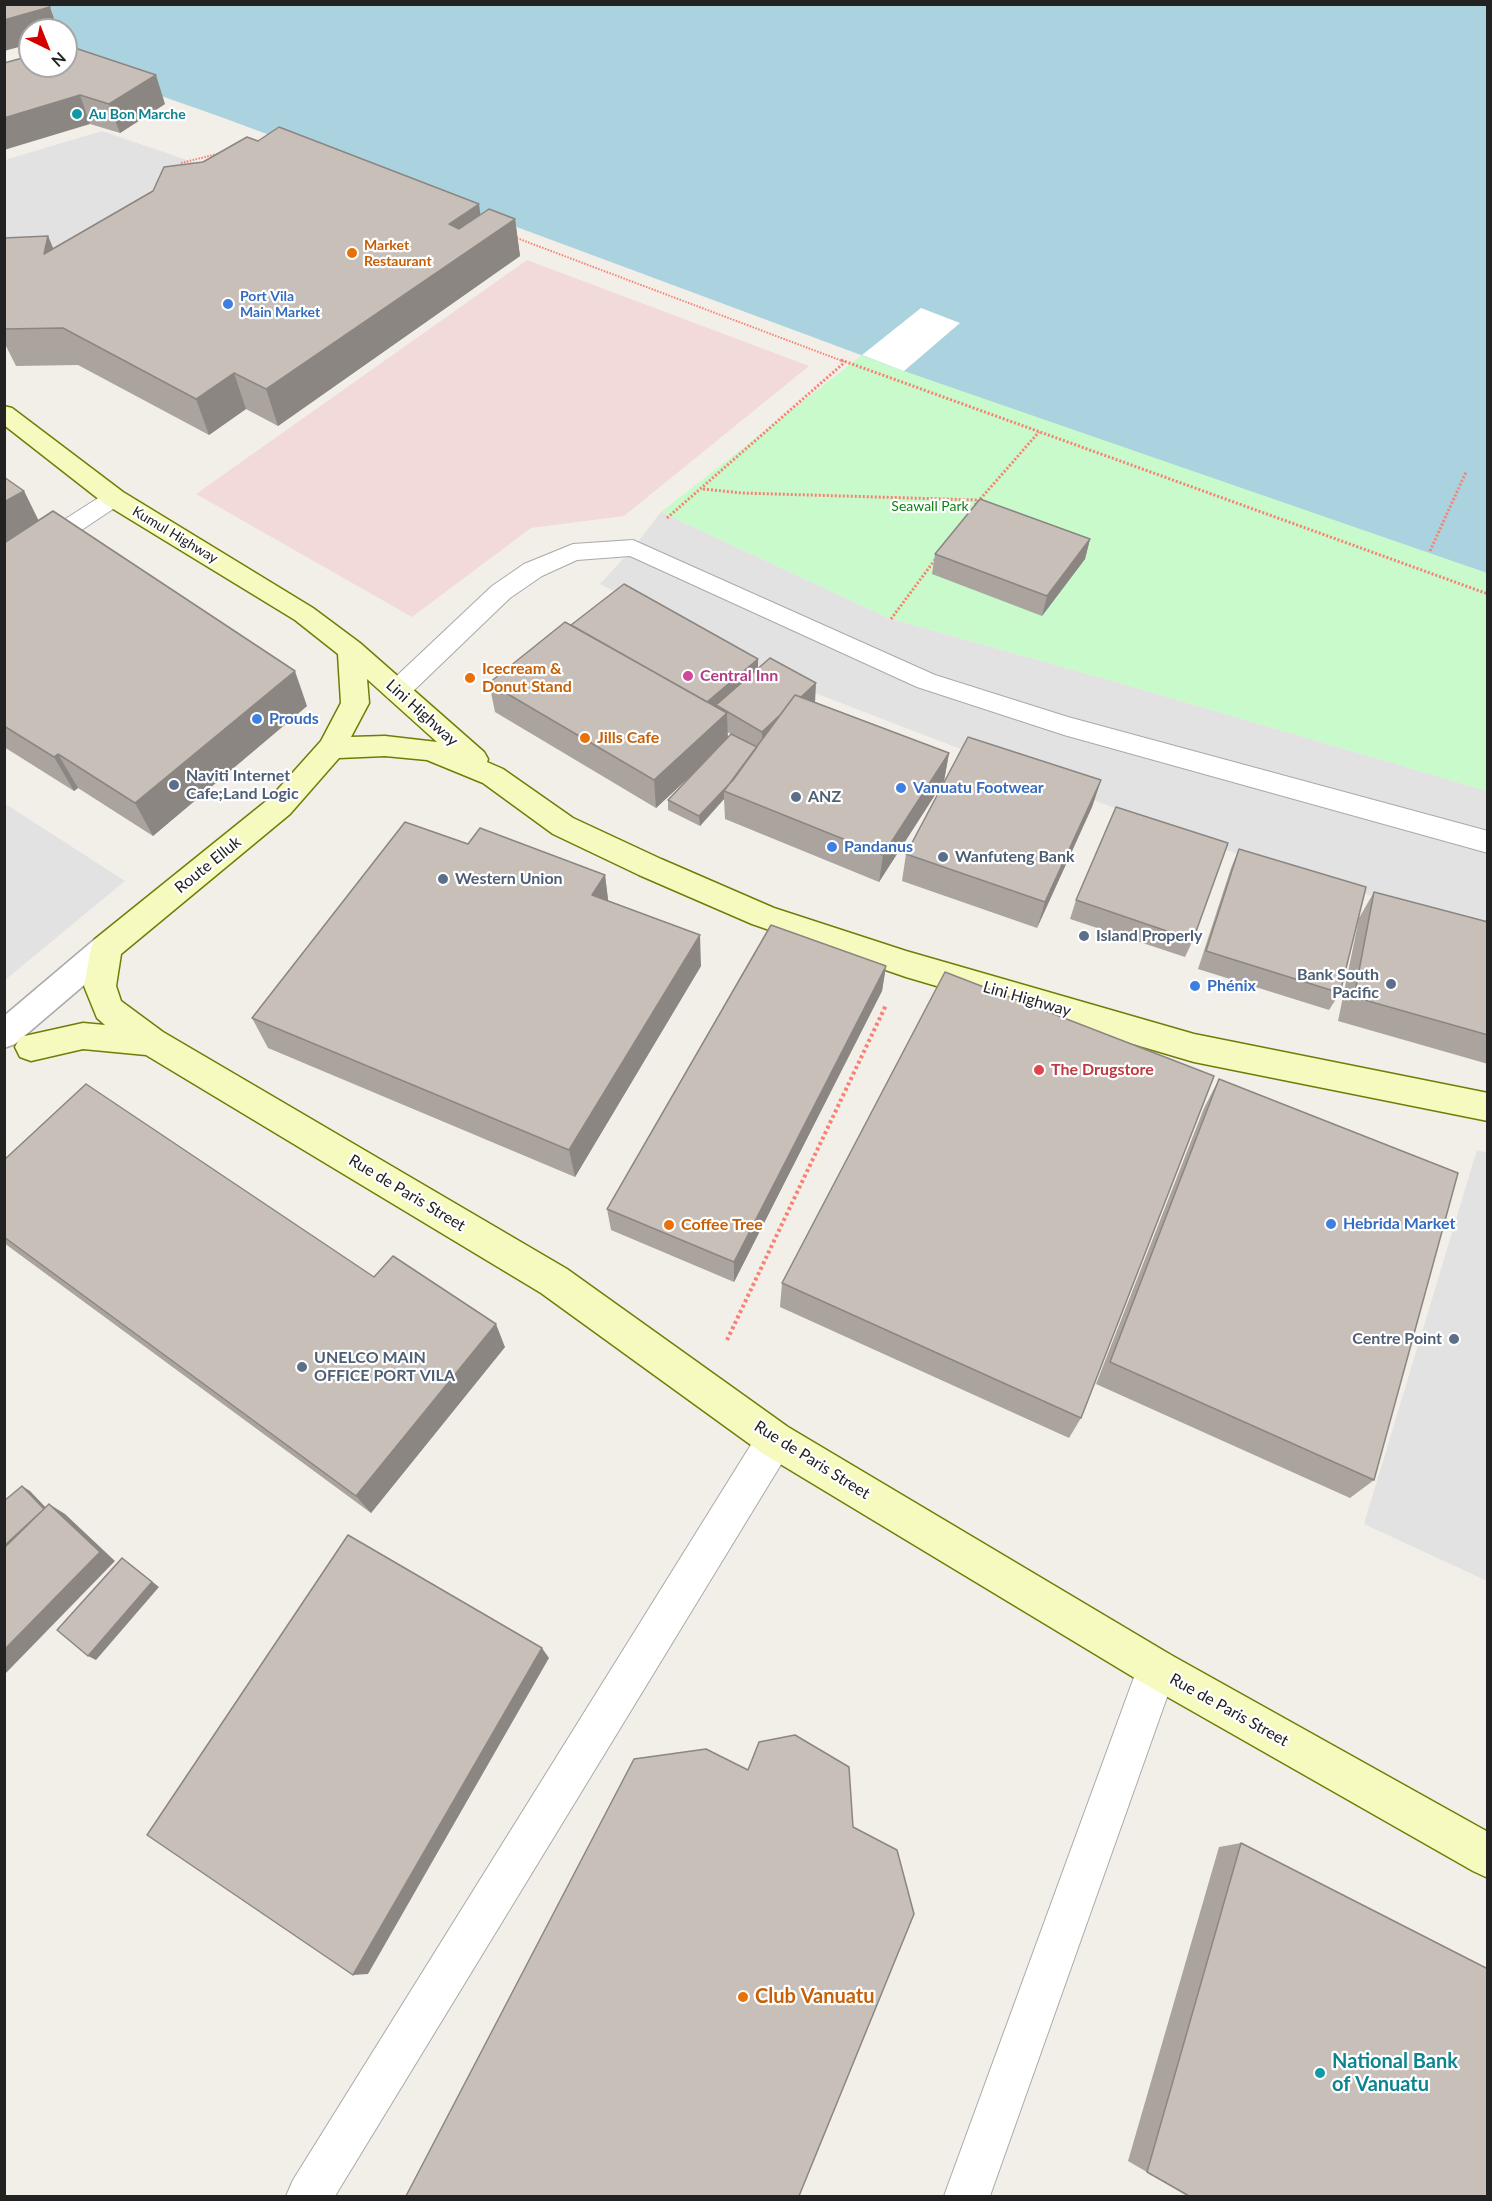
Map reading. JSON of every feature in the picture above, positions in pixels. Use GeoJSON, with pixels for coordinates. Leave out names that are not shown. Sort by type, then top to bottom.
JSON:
{"type":"FeatureCollection","features":[{"type":"Feature","properties":{"kind":"street","name":"Kumul Highway"},"geometry":{"type":"LineString","coordinates":[[4,412],[114,498],[304,614],[351,650]]}},
{"type":"Feature","properties":{"kind":"street","name":"Lini Highway"},"geometry":{"type":"LineString","coordinates":[[351,650],[493,776],[563,826],[763,916],[906,964],[1194,1048],[1488,1107]]}},
{"type":"Feature","properties":{"kind":"street","name":"Route Elluk"},"geometry":{"type":"LineString","coordinates":[[106,948],[280,806],[331,748],[355,703],[351,650]]}},
{"type":"Feature","properties":{"kind":"street","name":"Lini Highway"},"geometry":{"type":"LineString","coordinates":[[331,748],[385,746],[430,750],[493,776]]}},
{"type":"Feature","properties":{"kind":"street","name":"Rue de Paris Street"},"geometry":{"type":"LineString","coordinates":[[106,948],[100,986],[108,1009],[152,1042],[554,1281],[775,1440],[1157,1669],[1488,1856]]}},
{"type":"Feature","properties":{"kind":"street"},"geometry":{"type":"LineString","coordinates":[[13,1047],[106,948]]}},
{"type":"Feature","properties":{"kind":"street","name":"Rue de Paris Street"},"geometry":{"type":"LineString","coordinates":[[13,1047],[83,1036],[152,1042]]}},
{"type":"Feature","properties":{"kind":"lane"},"geometry":{"type":"LineString","coordinates":[[4,570],[114,498]]}},
{"type":"Feature","properties":{"kind":"lane"},"geometry":{"type":"LineString","coordinates":[[398,691],[501,592],[533,570],[573,552],[631,548],[926,681],[991,703],[1488,842]]}},
{"type":"Feature","properties":{"kind":"lane"},"geometry":{"type":"LineString","coordinates":[[309,2196],[775,1440]]}},
{"type":"Feature","properties":{"kind":"lane"},"geometry":{"type":"LineString","coordinates":[[968,2196],[1157,1669]]}},
{"type":"Feature","properties":{"kind":"path"},"geometry":{"type":"LineString","coordinates":[[181,163],[225,152]]}},
{"type":"Feature","properties":{"kind":"path"},"geometry":{"type":"LineString","coordinates":[[514,237],[844,362],[1488,594]]}},
{"type":"Feature","properties":{"kind":"path"},"geometry":{"type":"LineString","coordinates":[[631,548],[702,489],[844,362]]}},
{"type":"Feature","properties":{"kind":"path"},"geometry":{"type":"LineString","coordinates":[[971,510],[1040,432]]}},
{"type":"Feature","properties":{"kind":"path"},"geometry":{"type":"LineString","coordinates":[[1430,551],[1466,472]]}},
{"type":"Feature","properties":{"kind":"path"},"geometry":{"type":"LineString","coordinates":[[702,489],[742,493],[978,500]]}},
{"type":"Feature","properties":{"kind":"path"},"geometry":{"type":"LineString","coordinates":[[866,654],[943,548]]}},
{"type":"Feature","properties":{"kind":"path"},"geometry":{"type":"LineString","coordinates":[[705,1388],[906,964]]}},
{"type":"Feature","properties":{"kind":"shaded area"},"geometry":{"type":"Polygon","coordinates":[[[102,131],[245,180],[5,276],[5,160],[102,131]]]}},
{"type":"Feature","properties":{"kind":"shaded area"},"geometry":{"type":"Polygon","coordinates":[[[527,260],[809,366],[624,516],[531,528],[412,617],[196,494],[527,260]]]}},
{"type":"Feature","properties":{"kind":"shaded area"},"geometry":{"type":"Polygon","coordinates":[[[661,512],[888,618],[1487,791],[1487,932],[1213,846],[807,690],[600,584],[633,548],[661,512]]]}},
{"type":"Feature","properties":{"kind":"shaded area"},"geometry":{"type":"Polygon","coordinates":[[[4,803],[125,881],[5,980],[4,980],[4,803]]]}},
{"type":"Feature","properties":{"kind":"shaded area","name":"Centre Point"},"geometry":{"type":"Polygon","coordinates":[[[1477,1150],[1488,1153],[1487,1581],[1364,1524],[1477,1150]]]}},
{"type":"Feature","properties":{"kind":"green space","name":"Seawall Park"},"geometry":{"type":"Polygon","coordinates":[[[862,355],[1487,573],[1487,791],[888,618],[661,512],[862,355]]]}},
{"type":"Feature","properties":{"kind":"water"},"geometry":{"type":"Polygon","coordinates":[[[43,5],[1487,5],[1487,573],[904,371],[221,117],[96,73],[78,50],[78,18],[53,18],[43,5]]]}},
{"type":"Feature","properties":{"kind":"pier"},"geometry":{"type":"Polygon","coordinates":[[[921,308],[960,323],[904,371],[862,355],[921,308]]]}},
{"type":"Feature","properties":{"kind":"building"},"geometry":{"type":"Polygon","coordinates":[[[4,4],[48,4],[50,7],[4,20],[4,4]]]}},
{"type":"Feature","properties":{"kind":"building"},"geometry":{"type":"Polygon","coordinates":[[[78,49],[156,75],[109,104],[80,95],[4,118],[4,63],[18,59],[18,78],[78,78],[78,49]]]}},
{"type":"Feature","properties":{"kind":"building","name":"Port Vila Main Market"},"geometry":{"type":"Polygon","coordinates":[[[279,127],[479,204],[449,224],[459,229],[489,209],[515,219],[266,389],[234,373],[196,399],[63,328],[4,329],[4,238],[48,236],[44,254],[153,191],[164,167],[203,162],[247,137],[258,141],[279,127]]]}},
{"type":"Feature","properties":{"kind":"building"},"geometry":{"type":"Polygon","coordinates":[[[4,477],[24,491],[4,502],[4,477]]]}},
{"type":"Feature","properties":{"kind":"building"},"geometry":{"type":"Polygon","coordinates":[[[980,499],[1090,539],[1047,596],[935,554],[980,499]]]}},
{"type":"Feature","properties":{"kind":"building"},"geometry":{"type":"Polygon","coordinates":[[[53,511],[295,671],[135,803],[58,754],[54,757],[4,726],[4,543],[53,511]]]}},
{"type":"Feature","properties":{"kind":"building"},"geometry":{"type":"Polygon","coordinates":[[[624,584],[758,659],[707,702],[571,625],[624,584]]]}},
{"type":"Feature","properties":{"kind":"building"},"geometry":{"type":"Polygon","coordinates":[[[565,622],[727,713],[654,780],[489,683],[565,622]]]}},
{"type":"Feature","properties":{"kind":"building"},"geometry":{"type":"Polygon","coordinates":[[[770,658],[816,683],[801,697],[795,695],[780,715],[762,732],[716,705],[770,658]]]}},
{"type":"Feature","properties":{"kind":"building"},"geometry":{"type":"Polygon","coordinates":[[[795,695],[949,753],[883,855],[724,791],[795,695]]]}},
{"type":"Feature","properties":{"kind":"building"},"geometry":{"type":"Polygon","coordinates":[[[731,734],[757,747],[733,780],[699,816],[668,800],[731,734]]]}},
{"type":"Feature","properties":{"kind":"building"},"geometry":{"type":"Polygon","coordinates":[[[968,737],[1101,780],[1045,902],[906,854],[968,737]]]}},
{"type":"Feature","properties":{"kind":"building"},"geometry":{"type":"Polygon","coordinates":[[[1116,807],[1228,843],[1193,940],[1076,900],[1116,807]]]}},
{"type":"Feature","properties":{"kind":"building"},"geometry":{"type":"Polygon","coordinates":[[[405,822],[468,844],[480,828],[605,875],[592,895],[700,935],[569,1150],[252,1018],[405,822]]]}},
{"type":"Feature","properties":{"kind":"building"},"geometry":{"type":"Polygon","coordinates":[[[1239,849],[1366,887],[1340,993],[1206,951],[1239,849]]]}},
{"type":"Feature","properties":{"kind":"building"},"geometry":{"type":"Polygon","coordinates":[[[1374,892],[1488,922],[1488,1035],[1354,997],[1374,892]]]}},
{"type":"Feature","properties":{"kind":"building"},"geometry":{"type":"Polygon","coordinates":[[[771,925],[886,966],[734,1262],[607,1209],[771,925]]]}},
{"type":"Feature","properties":{"kind":"building"},"geometry":{"type":"Polygon","coordinates":[[[945,972],[1214,1076],[1081,1418],[782,1283],[945,972]]]}},
{"type":"Feature","properties":{"kind":"building"},"geometry":{"type":"Polygon","coordinates":[[[1219,1079],[1458,1173],[1374,1480],[1110,1362],[1219,1079]]]}},
{"type":"Feature","properties":{"kind":"building"},"geometry":{"type":"Polygon","coordinates":[[[86,1084],[374,1277],[393,1256],[496,1324],[356,1496],[4,1237],[4,1160],[86,1084]]]}},
{"type":"Feature","properties":{"kind":"building"},"geometry":{"type":"Polygon","coordinates":[[[22,1486],[44,1509],[4,1546],[4,1501],[22,1486]]]}},
{"type":"Feature","properties":{"kind":"building"},"geometry":{"type":"Polygon","coordinates":[[[49,1504],[100,1552],[4,1650],[4,1548],[49,1504]]]}},
{"type":"Feature","properties":{"kind":"building"},"geometry":{"type":"Polygon","coordinates":[[[348,1535],[542,1648],[353,1975],[147,1835],[348,1535]]]}},
{"type":"Feature","properties":{"kind":"building"},"geometry":{"type":"Polygon","coordinates":[[[122,1558],[152,1582],[88,1656],[57,1630],[122,1558]]]}},
{"type":"Feature","properties":{"kind":"building"},"geometry":{"type":"Polygon","coordinates":[[[795,1735],[849,1767],[853,1827],[897,1850],[914,1914],[799,2196],[406,2196],[634,1759],[706,1749],[748,1770],[759,1742],[795,1735]]]}},
{"type":"Feature","properties":{"kind":"building","name":"National Bank of Vanuatu"},"geometry":{"type":"Polygon","coordinates":[[[1241,1843],[1488,1969],[1488,2196],[1189,2196],[1147,2172],[1241,1843]]]}},
{"type":"Feature","properties":{"kind":"place","name":"Au Bon Marche"},"geometry":{"type":"Point","coordinates":[77,114]}},
{"type":"Feature","properties":{"kind":"place","name":"Market Restaurant"},"geometry":{"type":"Point","coordinates":[352,253]}},
{"type":"Feature","properties":{"kind":"place","name":"Port Vila Main Market"},"geometry":{"type":"Point","coordinates":[228,304]}},
{"type":"Feature","properties":{"kind":"place","name":"Central Inn"},"geometry":{"type":"Point","coordinates":[688,676]}},
{"type":"Feature","properties":{"kind":"place","name":"Icecream & Donut Stand"},"geometry":{"type":"Point","coordinates":[470,678]}},
{"type":"Feature","properties":{"kind":"place","name":"Prouds"},"geometry":{"type":"Point","coordinates":[257,719]}},
{"type":"Feature","properties":{"kind":"place","name":"Jills Cafe"},"geometry":{"type":"Point","coordinates":[585,738]}},
{"type":"Feature","properties":{"kind":"place","name":"Naviti Internet Cafe;Land Logic"},"geometry":{"type":"Point","coordinates":[174,785]}},
{"type":"Feature","properties":{"kind":"place","name":"Vanuatu Footwear"},"geometry":{"type":"Point","coordinates":[901,788]}},
{"type":"Feature","properties":{"kind":"place","name":"ANZ"},"geometry":{"type":"Point","coordinates":[796,797]}},
{"type":"Feature","properties":{"kind":"place","name":"Pandanus"},"geometry":{"type":"Point","coordinates":[832,847]}},
{"type":"Feature","properties":{"kind":"place","name":"Wanfuteng Bank"},"geometry":{"type":"Point","coordinates":[943,857]}},
{"type":"Feature","properties":{"kind":"place","name":"Western Union"},"geometry":{"type":"Point","coordinates":[443,879]}},
{"type":"Feature","properties":{"kind":"place","name":"Island Properly"},"geometry":{"type":"Point","coordinates":[1084,936]}},
{"type":"Feature","properties":{"kind":"place","name":"Bank South Pacific"},"geometry":{"type":"Point","coordinates":[1391,984]}},
{"type":"Feature","properties":{"kind":"place","name":"Phénix"},"geometry":{"type":"Point","coordinates":[1195,986]}},
{"type":"Feature","properties":{"kind":"place","name":"The Drugstore"},"geometry":{"type":"Point","coordinates":[1039,1070]}},
{"type":"Feature","properties":{"kind":"place","name":"Hebrida Market"},"geometry":{"type":"Point","coordinates":[1331,1224]}},
{"type":"Feature","properties":{"kind":"place","name":"Coffee Tree"},"geometry":{"type":"Point","coordinates":[669,1225]}},
{"type":"Feature","properties":{"kind":"place","name":"Centre Point"},"geometry":{"type":"Point","coordinates":[1454,1339]}},
{"type":"Feature","properties":{"kind":"place","name":"UNELCO MAIN OFFICE PORT VILA"},"geometry":{"type":"Point","coordinates":[302,1367]}},
{"type":"Feature","properties":{"kind":"place","name":"Club Vanuatu"},"geometry":{"type":"Point","coordinates":[743,1997]}},
{"type":"Feature","properties":{"kind":"place","name":"National Bank of Vanuatu"},"geometry":{"type":"Point","coordinates":[1320,2073]}}]}
